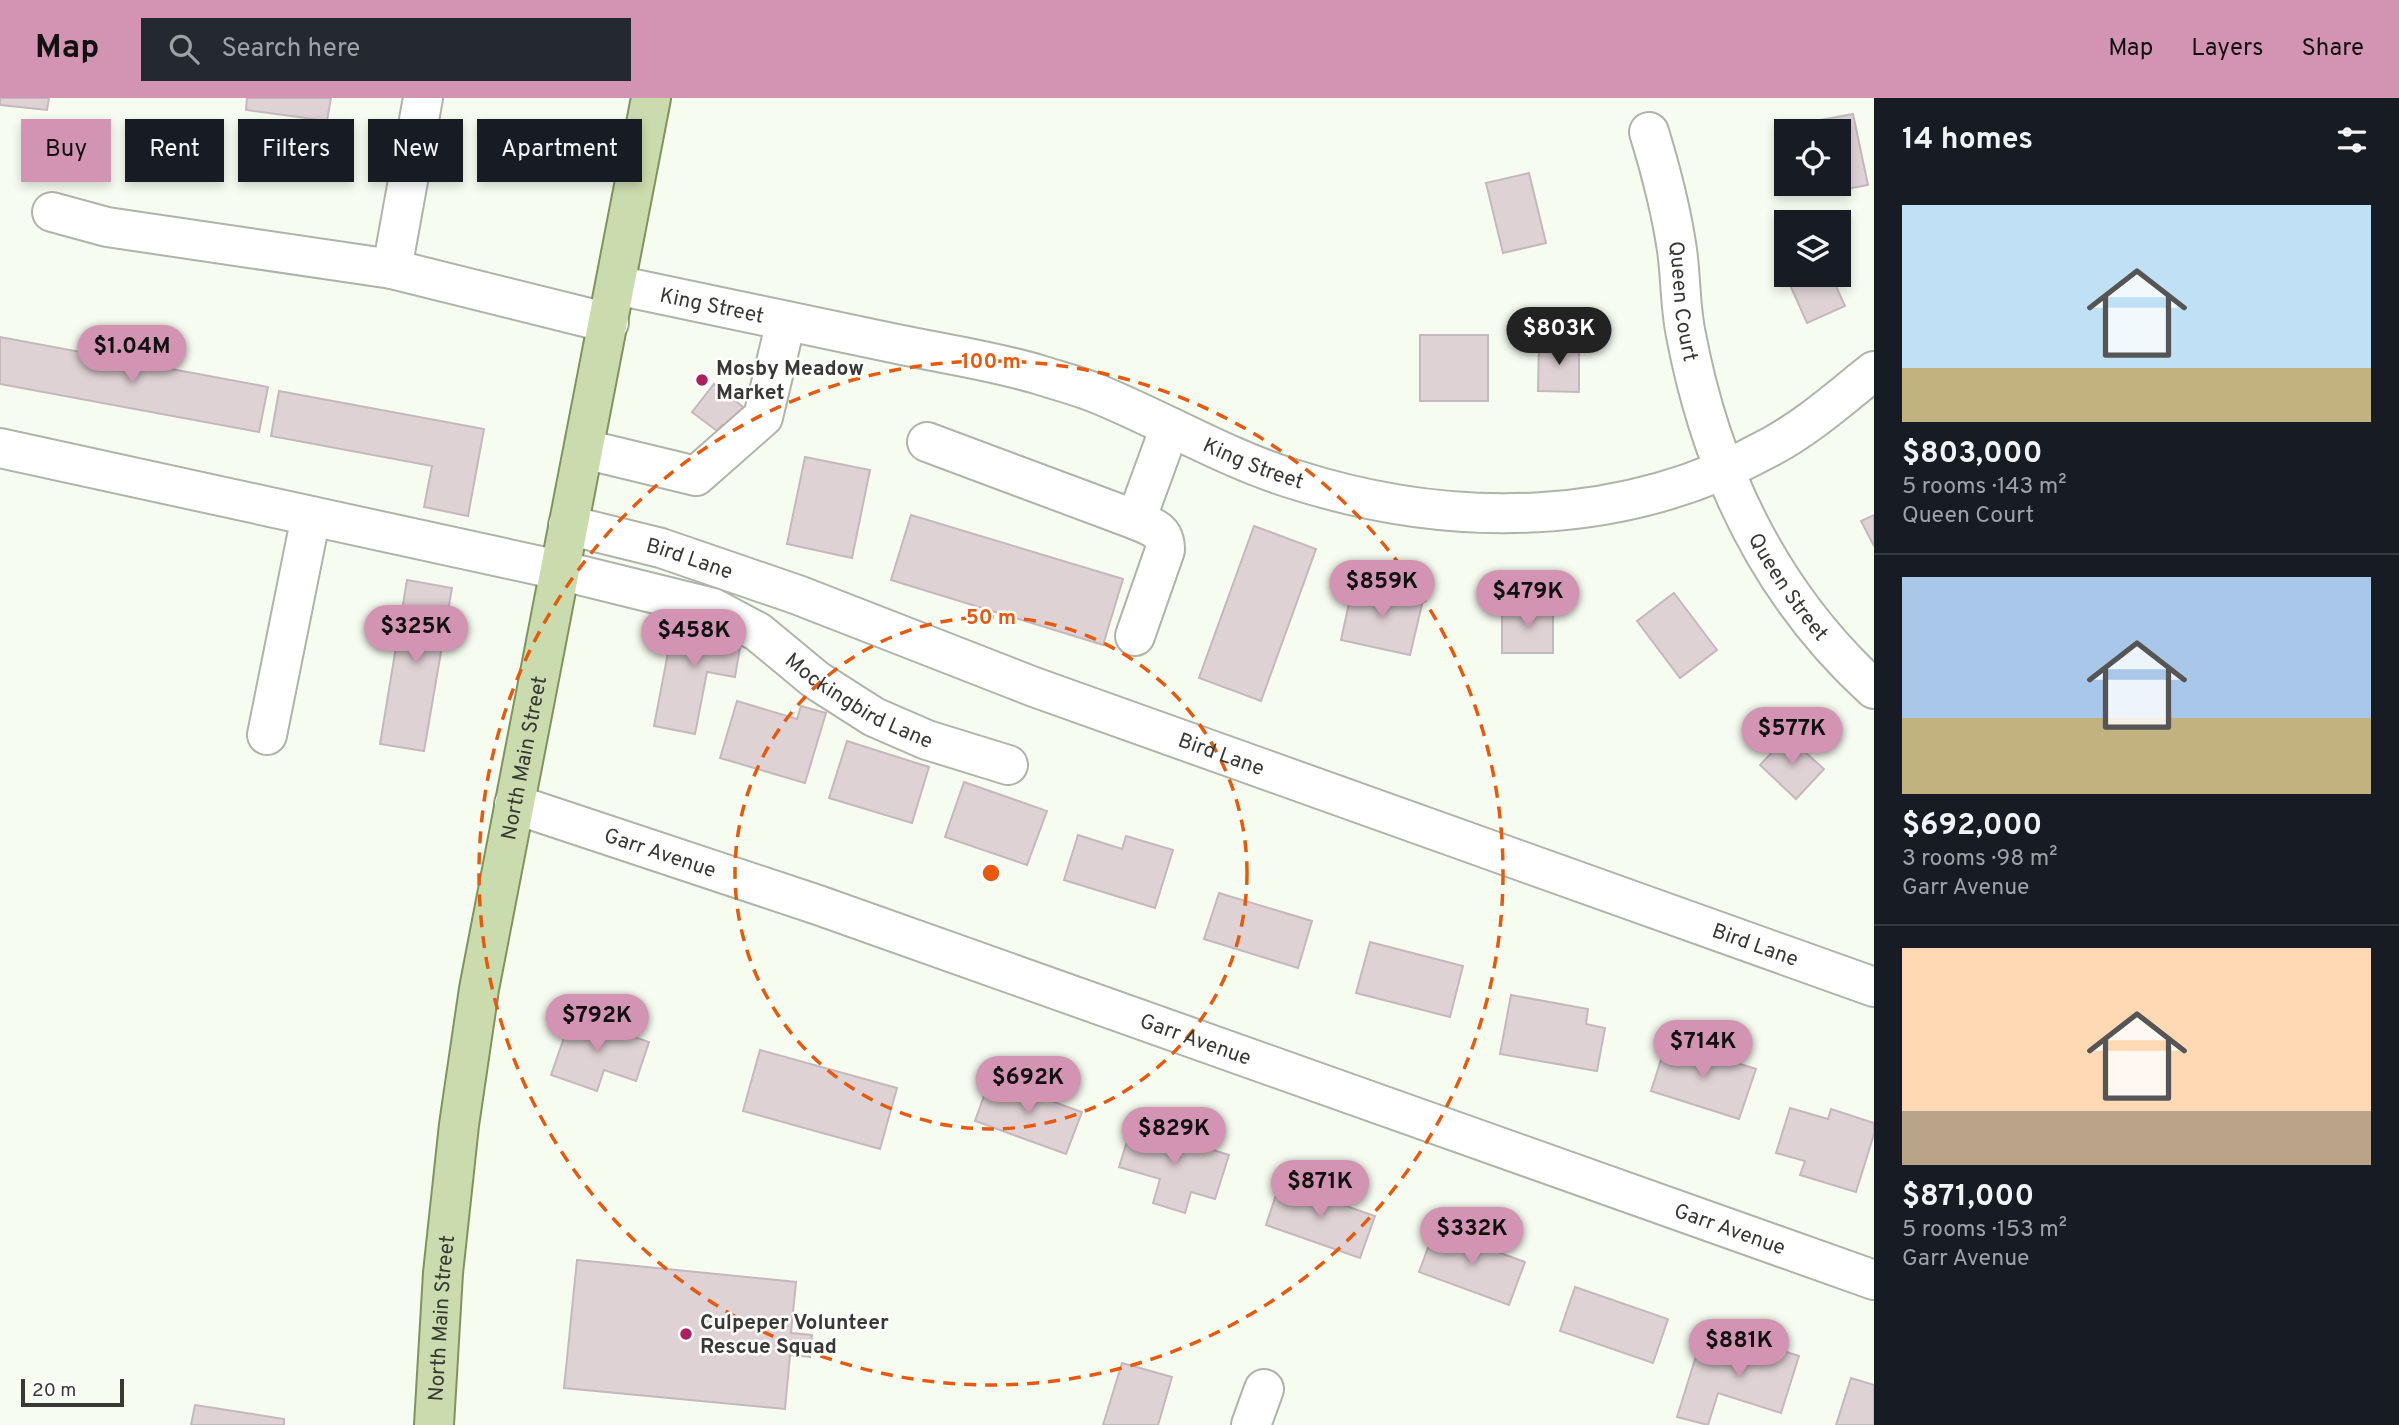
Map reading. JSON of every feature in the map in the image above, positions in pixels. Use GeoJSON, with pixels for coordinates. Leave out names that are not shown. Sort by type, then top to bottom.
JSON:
{"type":"FeatureCollection","features":[{"type":"Feature","properties":{"kind":"main road","name":"North Main Street"},"geometry":{"type":"LineString","coordinates":[[434,1425],[443,1273],[459,1125],[479,989],[609,323],[650,98]]}},
{"type":"Feature","properties":{"kind":"street"},"geometry":{"type":"LineString","coordinates":[[392,269],[423,98]]}},
{"type":"Feature","properties":{"kind":"street","name":"Queen Court"},"geometry":{"type":"LineString","coordinates":[[1649,132],[1667,190],[1685,332],[1700,401],[1724,471]]}},
{"type":"Feature","properties":{"kind":"street"},"geometry":{"type":"LineString","coordinates":[[52,212],[107,227],[392,269],[609,323]]}},
{"type":"Feature","properties":{"kind":"street","name":"King Street"},"geometry":{"type":"LineString","coordinates":[[616,285],[1009,366],[1096,393],[1235,458],[1293,479],[1368,500],[1444,512],[1524,515],[1590,509],[1641,499],[1724,471],[1807,425],[1874,371]]}},
{"type":"Feature","properties":{"kind":"street"},"geometry":{"type":"LineString","coordinates":[[584,449],[696,476],[763,417],[786,321]]}},
{"type":"Feature","properties":{"kind":"street"},"geometry":{"type":"LineString","coordinates":[[1136,520],[1170,428]]}},
{"type":"Feature","properties":{"kind":"street"},"geometry":{"type":"LineString","coordinates":[[927,442],[1159,530],[1165,538],[1165,550],[1135,636]]}},
{"type":"Feature","properties":{"kind":"street","name":"Mockingbird Lane"},"geometry":{"type":"LineString","coordinates":[[0,448],[559,570],[713,608],[758,632],[816,680],[874,717],[927,740],[1008,765]]}},
{"type":"Feature","properties":{"kind":"street","name":"Queen Street"},"geometry":{"type":"LineString","coordinates":[[1724,471],[1763,553],[1797,607],[1837,656],[1874,689]]}},
{"type":"Feature","properties":{"kind":"street"},"geometry":{"type":"LineString","coordinates":[[267,735],[311,516]]}},
{"type":"Feature","properties":{"kind":"street","name":"Bird Lane"},"geometry":{"type":"LineString","coordinates":[[568,525],[661,548],[798,595],[1034,687],[1874,987]]}},
{"type":"Feature","properties":{"kind":"street","name":"Garr Avenue"},"geometry":{"type":"LineString","coordinates":[[514,804],[818,905],[1534,1162],[1874,1280]]}},
{"type":"Feature","properties":{"kind":"street"},"geometry":{"type":"LineString","coordinates":[[1251,1425],[1264,1389]]}},
{"type":"Feature","properties":{"kind":"building"},"geometry":{"type":"Polygon","coordinates":[[[0,98],[49,98],[47,110],[0,105],[0,98]]]}},
{"type":"Feature","properties":{"kind":"building"},"geometry":{"type":"Polygon","coordinates":[[[247,98],[331,98],[327,119],[246,110],[247,98]]]}},
{"type":"Feature","properties":{"kind":"building"},"geometry":{"type":"Polygon","coordinates":[[[1853,114],[1868,185],[1851,188],[1851,119],[1826,119],[1853,114]]]}},
{"type":"Feature","properties":{"kind":"building"},"geometry":{"type":"Polygon","coordinates":[[[1529,173],[1546,243],[1503,253],[1486,183],[1529,173]]]}},
{"type":"Feature","properties":{"kind":"building"},"geometry":{"type":"Polygon","coordinates":[[[1791,287],[1836,287],[1845,306],[1807,323],[1791,287]]]}},
{"type":"Feature","properties":{"kind":"building"},"geometry":{"type":"Polygon","coordinates":[[[1420,335],[1488,335],[1488,401],[1420,401],[1420,335]]]}},
{"type":"Feature","properties":{"kind":"building"},"geometry":{"type":"Polygon","coordinates":[[[0,337],[268,387],[259,432],[0,384],[0,337]]]}},
{"type":"Feature","properties":{"kind":"building"},"geometry":{"type":"Polygon","coordinates":[[[1539,341],[1579,342],[1579,392],[1538,391],[1539,341]]]}},
{"type":"Feature","properties":{"kind":"building"},"geometry":{"type":"Polygon","coordinates":[[[714,384],[747,410],[731,430],[722,425],[717,431],[692,412],[714,384]]]}},
{"type":"Feature","properties":{"kind":"building"},"geometry":{"type":"Polygon","coordinates":[[[279,391],[484,429],[468,516],[424,507],[432,466],[271,436],[279,391]]]}},
{"type":"Feature","properties":{"kind":"building"},"geometry":{"type":"Polygon","coordinates":[[[805,457],[870,470],[852,558],[787,544],[805,457]]]}},
{"type":"Feature","properties":{"kind":"building"},"geometry":{"type":"Polygon","coordinates":[[[911,515],[1123,579],[1103,645],[891,580],[911,515]]]}},
{"type":"Feature","properties":{"kind":"building"},"geometry":{"type":"Polygon","coordinates":[[[1874,515],[1874,546],[1861,521],[1874,515]]]}},
{"type":"Feature","properties":{"kind":"building"},"geometry":{"type":"Polygon","coordinates":[[[1254,526],[1316,549],[1261,701],[1199,678],[1254,526]]]}},
{"type":"Feature","properties":{"kind":"building"},"geometry":{"type":"Polygon","coordinates":[[[407,580],[452,588],[424,751],[380,744],[407,580]]]}},
{"type":"Feature","properties":{"kind":"building"},"geometry":{"type":"Polygon","coordinates":[[[1353,585],[1423,600],[1410,655],[1341,640],[1353,585]]]}},
{"type":"Feature","properties":{"kind":"building"},"geometry":{"type":"Polygon","coordinates":[[[1674,593],[1717,650],[1680,678],[1637,621],[1674,593]]]}},
{"type":"Feature","properties":{"kind":"building"},"geometry":{"type":"Polygon","coordinates":[[[1502,606],[1553,606],[1553,653],[1502,653],[1502,606]]]}},
{"type":"Feature","properties":{"kind":"building"},"geometry":{"type":"Polygon","coordinates":[[[675,616],[743,629],[735,677],[707,672],[695,734],[654,726],[675,616]]]}},
{"type":"Feature","properties":{"kind":"building"},"geometry":{"type":"Polygon","coordinates":[[[737,701],[797,719],[801,706],[826,713],[805,783],[720,758],[737,701]]]}},
{"type":"Feature","properties":{"kind":"building"},"geometry":{"type":"Polygon","coordinates":[[[1787,736],[1824,769],[1796,799],[1760,765],[1787,736]]]}},
{"type":"Feature","properties":{"kind":"building"},"geometry":{"type":"Polygon","coordinates":[[[847,741],[929,767],[912,823],[829,798],[847,741]]]}},
{"type":"Feature","properties":{"kind":"building"},"geometry":{"type":"Polygon","coordinates":[[[964,782],[1047,811],[1027,865],[945,837],[964,782]]]}},
{"type":"Feature","properties":{"kind":"building"},"geometry":{"type":"Polygon","coordinates":[[[1078,835],[1122,849],[1126,836],[1173,850],[1155,908],[1064,880],[1078,835]]]}},
{"type":"Feature","properties":{"kind":"building"},"geometry":{"type":"Polygon","coordinates":[[[1219,893],[1312,921],[1298,968],[1204,939],[1219,893]]]}},
{"type":"Feature","properties":{"kind":"building"},"geometry":{"type":"Polygon","coordinates":[[[1370,942],[1463,966],[1450,1017],[1356,993],[1370,942]]]}},
{"type":"Feature","properties":{"kind":"building"},"geometry":{"type":"Polygon","coordinates":[[[1511,995],[1588,1009],[1586,1024],[1605,1028],[1597,1071],[1500,1054],[1511,995]]]}},
{"type":"Feature","properties":{"kind":"building"},"geometry":{"type":"Polygon","coordinates":[[[572,1015],[649,1042],[636,1081],[604,1070],[597,1091],[551,1075],[572,1015]]]}},
{"type":"Feature","properties":{"kind":"building"},"geometry":{"type":"Polygon","coordinates":[[[1667,1041],[1756,1069],[1739,1119],[1651,1091],[1667,1041]]]}},
{"type":"Feature","properties":{"kind":"building"},"geometry":{"type":"Polygon","coordinates":[[[760,1050],[897,1088],[880,1149],[743,1111],[760,1050]]]}},
{"type":"Feature","properties":{"kind":"building"},"geometry":{"type":"Polygon","coordinates":[[[990,1079],[1082,1112],[1066,1154],[975,1121],[990,1079]]]}},
{"type":"Feature","properties":{"kind":"building"},"geometry":{"type":"Polygon","coordinates":[[[1790,1108],[1828,1119],[1831,1109],[1874,1123],[1874,1134],[1856,1192],[1800,1175],[1805,1161],[1776,1153],[1790,1108]]]}},
{"type":"Feature","properties":{"kind":"building"},"geometry":{"type":"Polygon","coordinates":[[[1132,1125],[1229,1155],[1215,1199],[1191,1192],[1185,1213],[1153,1203],[1160,1179],[1119,1167],[1132,1125]]]}},
{"type":"Feature","properties":{"kind":"building"},"geometry":{"type":"Polygon","coordinates":[[[1280,1183],[1375,1216],[1360,1258],[1266,1225],[1280,1183]]]}},
{"type":"Feature","properties":{"kind":"building"},"geometry":{"type":"Polygon","coordinates":[[[1435,1229],[1525,1262],[1509,1305],[1419,1272],[1435,1229]]]}},
{"type":"Feature","properties":{"kind":"building","name":"Culpeper Volunteer Rescue Squad"},"geometry":{"type":"Polygon","coordinates":[[[577,1260],[796,1282],[791,1333],[812,1335],[810,1357],[790,1355],[785,1409],[564,1388],[577,1260]]]}},
{"type":"Feature","properties":{"kind":"building"},"geometry":{"type":"Polygon","coordinates":[[[1575,1287],[1668,1319],[1653,1363],[1560,1331],[1575,1287]]]}},
{"type":"Feature","properties":{"kind":"building"},"geometry":{"type":"Polygon","coordinates":[[[1734,1335],[1799,1356],[1781,1413],[1718,1393],[1708,1425],[1677,1417],[1697,1353],[1726,1362],[1734,1335]]]}},
{"type":"Feature","properties":{"kind":"building"},"geometry":{"type":"Polygon","coordinates":[[[1122,1363],[1172,1377],[1158,1425],[1103,1425],[1122,1363]]]}},
{"type":"Feature","properties":{"kind":"building"},"geometry":{"type":"Polygon","coordinates":[[[1851,1378],[1874,1385],[1874,1425],[1836,1425],[1851,1378]]]}},
{"type":"Feature","properties":{"kind":"building"},"geometry":{"type":"Polygon","coordinates":[[[195,1405],[284,1419],[284,1425],[191,1425],[195,1405]]]}},
{"type":"Feature","properties":{"kind":"place","name":"Mosby Meadow Market"},"geometry":{"type":"Point","coordinates":[702,380]}},
{"type":"Feature","properties":{"kind":"place","name":"Culpeper Volunteer Rescue Squad"},"geometry":{"type":"Point","coordinates":[686,1334]}}]}
